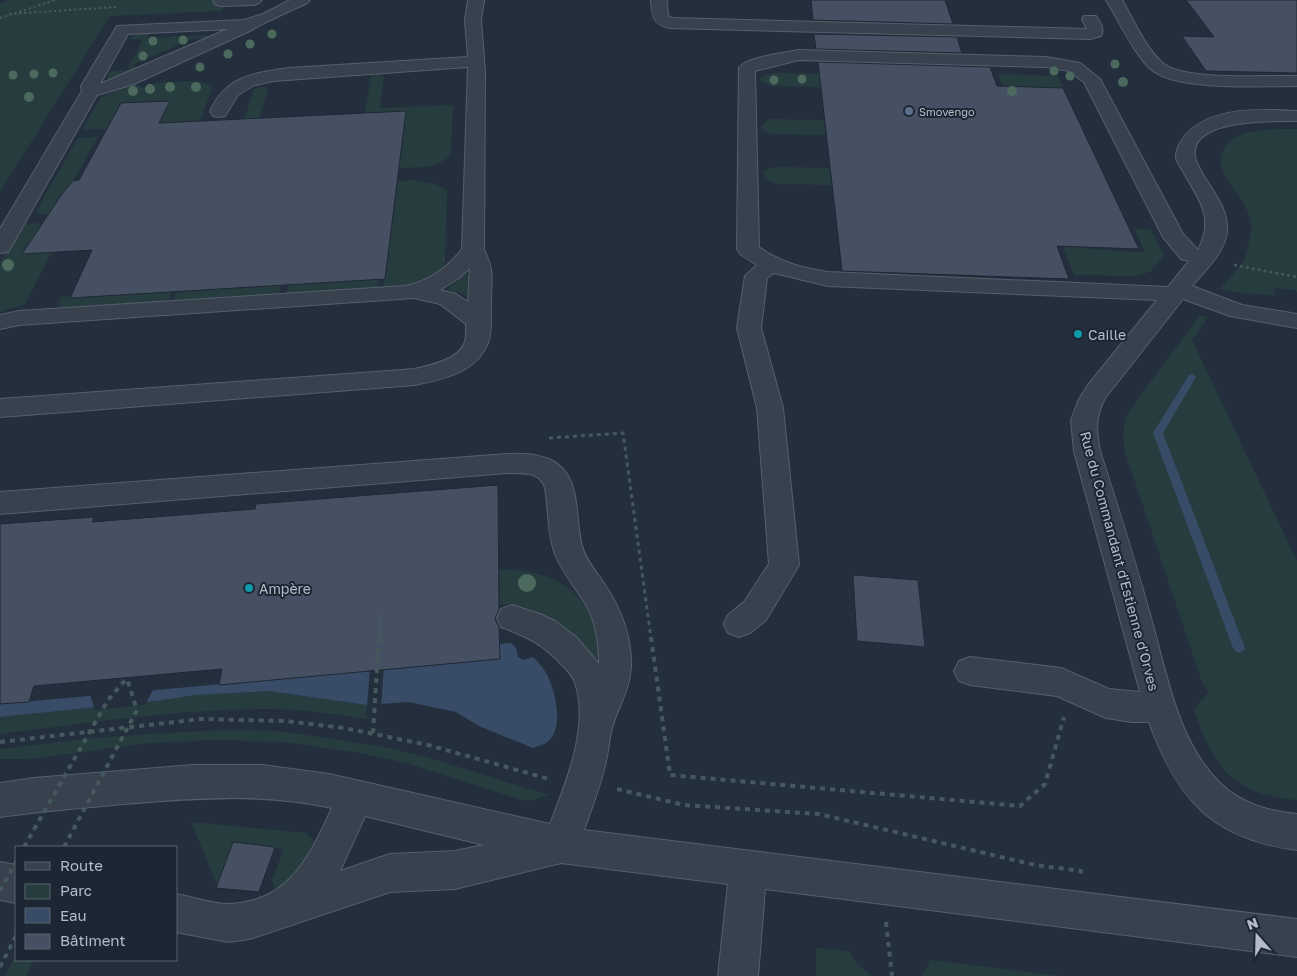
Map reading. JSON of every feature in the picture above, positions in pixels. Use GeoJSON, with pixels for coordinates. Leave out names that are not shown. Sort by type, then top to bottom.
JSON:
{"type":"FeatureCollection","features":[{"type":"Feature","properties":{"kind":"street"},"geometry":{"type":"LineString","coordinates":[[220,1],[254,0]]}},
{"type":"Feature","properties":{"kind":"street"},"geometry":{"type":"LineString","coordinates":[[0,247],[91,91],[90,86],[123,29],[245,25],[268,17],[302,0]]}},
{"type":"Feature","properties":{"kind":"street"},"geometry":{"type":"LineString","coordinates":[[0,408],[415,377],[450,368],[471,352],[477,342],[481,299],[481,266],[473,250],[477,72],[473,20],[476,0]]}},
{"type":"Feature","properties":{"kind":"street"},"geometry":{"type":"LineString","coordinates":[[659,0],[661,20],[677,23],[1095,33],[1095,29],[1086,13],[1084,21],[963,18]]}},
{"type":"Feature","properties":{"kind":"street"},"geometry":{"type":"LineString","coordinates":[[1114,0],[1156,66],[1170,74],[1191,78],[1297,81]]}},
{"type":"Feature","properties":{"kind":"street"},"geometry":{"type":"LineString","coordinates":[[680,9],[691,12],[792,14]]}},
{"type":"Feature","properties":{"kind":"street"},"geometry":{"type":"LineString","coordinates":[[91,91],[104,89],[128,80],[244,30],[245,25]]}},
{"type":"Feature","properties":{"kind":"street"},"geometry":{"type":"LineString","coordinates":[[1202,258],[1188,254],[1174,236],[1092,79],[1085,73],[1062,64],[1046,62],[799,55],[764,62],[747,68],[748,249],[757,257],[798,274],[828,279],[1176,292],[1238,311],[1297,321]]}},
{"type":"Feature","properties":{"kind":"street"},"geometry":{"type":"LineString","coordinates":[[219,112],[227,96],[247,82],[266,76],[475,62]]}},
{"type":"Feature","properties":{"kind":"street","name":"Rue du Commandant d'Estienne d'Orves"},"geometry":{"type":"LineString","coordinates":[[1297,116],[1245,116],[1219,121],[1200,131],[1189,143],[1186,158],[1209,202],[1216,220],[1216,235],[1208,252],[1097,391],[1088,405],[1082,420],[1087,451],[1161,707],[1186,766],[1208,795],[1240,818],[1276,830],[1297,832]]}},
{"type":"Feature","properties":{"kind":"street"},"geometry":{"type":"LineString","coordinates":[[0,322],[20,318],[417,292],[441,282],[454,274],[473,250]]}},
{"type":"Feature","properties":{"kind":"street"},"geometry":{"type":"LineString","coordinates":[[739,624],[756,611],[784,565],[770,408],[749,328],[756,276],[773,263]]}},
{"type":"Feature","properties":{"kind":"street"},"geometry":{"type":"LineString","coordinates":[[417,292],[448,299],[478,321]]}},
{"type":"Feature","properties":{"kind":"street"},"geometry":{"type":"LineString","coordinates":[[0,503],[491,464],[523,463],[539,466],[555,477],[558,482],[567,546],[574,564],[606,614],[615,655],[614,676],[596,726],[589,758],[561,845]]}},
{"type":"Feature","properties":{"kind":"street"},"geometry":{"type":"LineString","coordinates":[[512,618],[525,621],[542,629],[563,644],[581,665],[588,675],[593,689],[596,726]]}},
{"type":"Feature","properties":{"kind":"street"},"geometry":{"type":"LineString","coordinates":[[970,671],[1061,682],[1106,704],[1132,707],[1161,707]]}},
{"type":"Feature","properties":{"kind":"street"},"geometry":{"type":"LineString","coordinates":[[0,800],[34,795],[193,782],[262,782],[329,790],[561,845],[1297,938]]}},
{"type":"Feature","properties":{"kind":"street"},"geometry":{"type":"LineString","coordinates":[[285,909],[303,895],[317,875],[356,796]]}},
{"type":"Feature","properties":{"kind":"street"},"geometry":{"type":"LineString","coordinates":[[178,914],[228,923],[250,920],[390,873],[455,870],[561,845]]}},
{"type":"Feature","properties":{"kind":"street"},"geometry":{"type":"LineString","coordinates":[[738,976],[748,869]]}},
{"type":"Feature","properties":{"kind":"street"},"geometry":{"type":"LineString","coordinates":[[0,882],[15,884]]}},
{"type":"Feature","properties":{"kind":"path"},"geometry":{"type":"LineString","coordinates":[[0,18],[55,0]]}},
{"type":"Feature","properties":{"kind":"path"},"geometry":{"type":"LineString","coordinates":[[1233,264],[1297,277]]}},
{"type":"Feature","properties":{"kind":"path"},"geometry":{"type":"LineString","coordinates":[[373,733],[381,612]]}},
{"type":"Feature","properties":{"kind":"path"},"geometry":{"type":"LineString","coordinates":[[25,846],[108,700],[127,678],[137,710],[65,846]]}},
{"type":"Feature","properties":{"kind":"path"},"geometry":{"type":"LineString","coordinates":[[0,891],[15,864]]}},
{"type":"Feature","properties":{"kind":"path"},"geometry":{"type":"LineString","coordinates":[[883,885],[892,976]]}},
{"type":"Feature","properties":{"kind":"path"},"geometry":{"type":"LineString","coordinates":[[0,967],[15,938]]}},
{"type":"Feature","properties":{"kind":"green space"},"geometry":{"type":"Polygon","coordinates":[[[10,0],[227,0],[222,11],[110,16],[0,192],[0,3],[10,0]]]}},
{"type":"Feature","properties":{"kind":"green space"},"geometry":{"type":"Polygon","coordinates":[[[220,29],[228,31],[207,41],[197,37],[132,65],[141,70],[113,80],[107,79],[110,71],[127,70],[143,39],[128,39],[138,33],[150,32],[147,38],[217,35],[220,29]]]}},
{"type":"Feature","properties":{"kind":"green space"},"geometry":{"type":"Polygon","coordinates":[[[376,74],[384,75],[380,108],[453,105],[451,152],[447,158],[435,165],[399,168],[406,111],[365,113],[371,76],[376,74]]]}},
{"type":"Feature","properties":{"kind":"green space"},"geometry":{"type":"Polygon","coordinates":[[[765,74],[819,74],[820,87],[771,86],[760,79],[765,74]]]}},
{"type":"Feature","properties":{"kind":"green space"},"geometry":{"type":"Polygon","coordinates":[[[998,74],[1058,76],[1063,88],[1025,87],[1007,99],[998,74]]]}},
{"type":"Feature","properties":{"kind":"green space"},"geometry":{"type":"Polygon","coordinates":[[[191,81],[211,85],[212,89],[200,121],[159,123],[169,101],[121,103],[107,129],[82,130],[101,97],[133,83],[143,88],[156,83],[191,81]]]}},
{"type":"Feature","properties":{"kind":"green space"},"geometry":{"type":"Polygon","coordinates":[[[260,87],[268,89],[259,119],[244,119],[254,90],[260,87]]]}},
{"type":"Feature","properties":{"kind":"green space"},"geometry":{"type":"Polygon","coordinates":[[[771,119],[824,120],[826,135],[771,134],[763,130],[761,126],[771,119]]]}},
{"type":"Feature","properties":{"kind":"green space"},"geometry":{"type":"Polygon","coordinates":[[[1275,129],[1297,129],[1297,293],[1295,290],[1274,288],[1274,295],[1238,293],[1220,289],[1244,260],[1251,229],[1250,218],[1246,208],[1227,180],[1223,170],[1221,160],[1223,150],[1232,139],[1239,136],[1275,129]]]}},
{"type":"Feature","properties":{"kind":"green space"},"geometry":{"type":"Polygon","coordinates":[[[98,137],[73,181],[48,214],[38,214],[37,210],[40,204],[78,138],[98,137]]]}},
{"type":"Feature","properties":{"kind":"green space"},"geometry":{"type":"Polygon","coordinates":[[[769,168],[830,168],[832,185],[778,184],[765,179],[763,172],[769,168]]]}},
{"type":"Feature","properties":{"kind":"green space"},"geometry":{"type":"Polygon","coordinates":[[[416,180],[435,184],[447,190],[445,263],[435,276],[427,280],[409,285],[383,288],[398,181],[416,180]]]}},
{"type":"Feature","properties":{"kind":"green space"},"geometry":{"type":"Polygon","coordinates":[[[42,223],[24,254],[52,252],[25,304],[0,312],[0,262],[22,224],[42,223]]]}},
{"type":"Feature","properties":{"kind":"green space"},"geometry":{"type":"Polygon","coordinates":[[[1134,228],[1151,230],[1164,256],[1151,271],[1139,276],[1074,275],[1057,231],[1082,231],[1089,249],[1145,252],[1134,228]]]}},
{"type":"Feature","properties":{"kind":"green space"},"geometry":{"type":"Polygon","coordinates":[[[466,274],[470,275],[468,296],[447,289],[466,274]]]}},
{"type":"Feature","properties":{"kind":"green space"},"geometry":{"type":"Polygon","coordinates":[[[378,279],[377,288],[286,294],[288,285],[378,279]]]}},
{"type":"Feature","properties":{"kind":"green space"},"geometry":{"type":"Polygon","coordinates":[[[281,285],[279,295],[173,301],[177,291],[281,285]]]}},
{"type":"Feature","properties":{"kind":"green space"},"geometry":{"type":"Polygon","coordinates":[[[172,292],[168,302],[63,308],[58,306],[61,297],[172,292]]]}},
{"type":"Feature","properties":{"kind":"green space"},"geometry":{"type":"Polygon","coordinates":[[[1200,315],[1208,317],[1192,340],[1297,561],[1297,800],[1256,792],[1241,784],[1218,762],[1209,747],[1194,709],[1209,693],[1203,685],[1125,452],[1123,433],[1127,414],[1200,315]]]}},
{"type":"Feature","properties":{"kind":"green space"},"geometry":{"type":"Polygon","coordinates":[[[498,569],[526,571],[546,576],[572,591],[590,614],[598,642],[598,658],[595,659],[576,637],[553,620],[527,608],[499,604],[498,569]]]}},
{"type":"Feature","properties":{"kind":"green space"},"geometry":{"type":"Polygon","coordinates":[[[269,691],[367,705],[366,719],[298,710],[241,709],[137,717],[0,734],[0,717],[156,701],[196,695],[269,691]]]}},
{"type":"Feature","properties":{"kind":"green space"},"geometry":{"type":"Polygon","coordinates":[[[231,730],[280,731],[379,746],[423,756],[549,795],[529,801],[522,800],[406,763],[360,753],[283,742],[215,740],[150,743],[30,759],[0,759],[0,749],[115,736],[231,730]]]}},
{"type":"Feature","properties":{"kind":"green space"},"geometry":{"type":"Polygon","coordinates":[[[191,822],[307,833],[314,841],[315,846],[295,879],[277,894],[272,880],[284,849],[233,842],[217,885],[191,822]]]}},
{"type":"Feature","properties":{"kind":"green space"},"geometry":{"type":"Polygon","coordinates":[[[816,948],[850,951],[856,963],[872,976],[816,976],[816,948]]]}},
{"type":"Feature","properties":{"kind":"green space"},"geometry":{"type":"Polygon","coordinates":[[[15,956],[15,961],[34,961],[26,976],[5,976],[15,956]]]}},
{"type":"Feature","properties":{"kind":"green space"},"geometry":{"type":"Polygon","coordinates":[[[930,960],[1060,976],[920,976],[924,973],[930,960]]]}},
{"type":"Feature","properties":{"kind":"water"},"geometry":{"type":"Polygon","coordinates":[[[511,643],[516,648],[518,657],[523,660],[533,657],[542,667],[549,679],[556,703],[557,721],[552,737],[546,743],[533,748],[479,726],[456,712],[408,702],[367,705],[269,691],[196,695],[156,701],[0,717],[0,704],[499,659],[499,644],[511,643]]]}},
{"type":"Feature","properties":{"kind":"pier"},"geometry":{"type":"Polygon","coordinates":[[[384,667],[381,707],[367,707],[370,668],[384,667]]]}},
{"type":"Feature","properties":{"kind":"pier"},"geometry":{"type":"Polygon","coordinates":[[[154,688],[145,705],[95,710],[90,695],[154,688]]]}},
{"type":"Feature","properties":{"kind":"building"},"geometry":{"type":"Polygon","coordinates":[[[811,0],[945,0],[953,24],[813,20],[811,0]]]}},
{"type":"Feature","properties":{"kind":"building"},"geometry":{"type":"Polygon","coordinates":[[[1186,0],[1297,0],[1297,73],[1206,71],[1182,36],[1214,37],[1186,0]]]}},
{"type":"Feature","properties":{"kind":"building"},"geometry":{"type":"Polygon","coordinates":[[[814,34],[957,37],[962,53],[816,49],[814,34]]]}},
{"type":"Feature","properties":{"kind":"building"},"geometry":{"type":"Polygon","coordinates":[[[818,62],[990,67],[997,86],[1063,88],[1139,249],[1057,246],[1069,279],[842,271],[818,62]]]}},
{"type":"Feature","properties":{"kind":"building"},"geometry":{"type":"Polygon","coordinates":[[[170,101],[159,123],[406,111],[385,279],[70,298],[92,250],[22,254],[62,194],[73,181],[79,180],[121,103],[170,101]]]}},
{"type":"Feature","properties":{"kind":"building","name":"Ampère"},"geometry":{"type":"Polygon","coordinates":[[[498,485],[499,609],[495,619],[499,627],[500,659],[219,685],[222,669],[34,686],[29,702],[0,704],[0,524],[94,517],[92,522],[255,509],[256,504],[498,485]]]}},
{"type":"Feature","properties":{"kind":"building"},"geometry":{"type":"Polygon","coordinates":[[[853,575],[918,580],[925,647],[857,641],[853,575]]]}},
{"type":"Feature","properties":{"kind":"building"},"geometry":{"type":"Polygon","coordinates":[[[233,842],[275,847],[259,892],[216,888],[233,842]]]}},
{"type":"Feature","properties":{"kind":"waterway"},"geometry":{"type":"LineString","coordinates":[[1192,377],[1158,433],[1239,648]]}},
{"type":"Feature","properties":{"kind":"place","name":"Smovengo"},"geometry":{"type":"Point","coordinates":[909,111]}},
{"type":"Feature","properties":{"kind":"place","name":"Caille"},"geometry":{"type":"Point","coordinates":[1078,334]}},
{"type":"Feature","properties":{"kind":"place","name":"Ampère"},"geometry":{"type":"Point","coordinates":[249,588]}}]}
